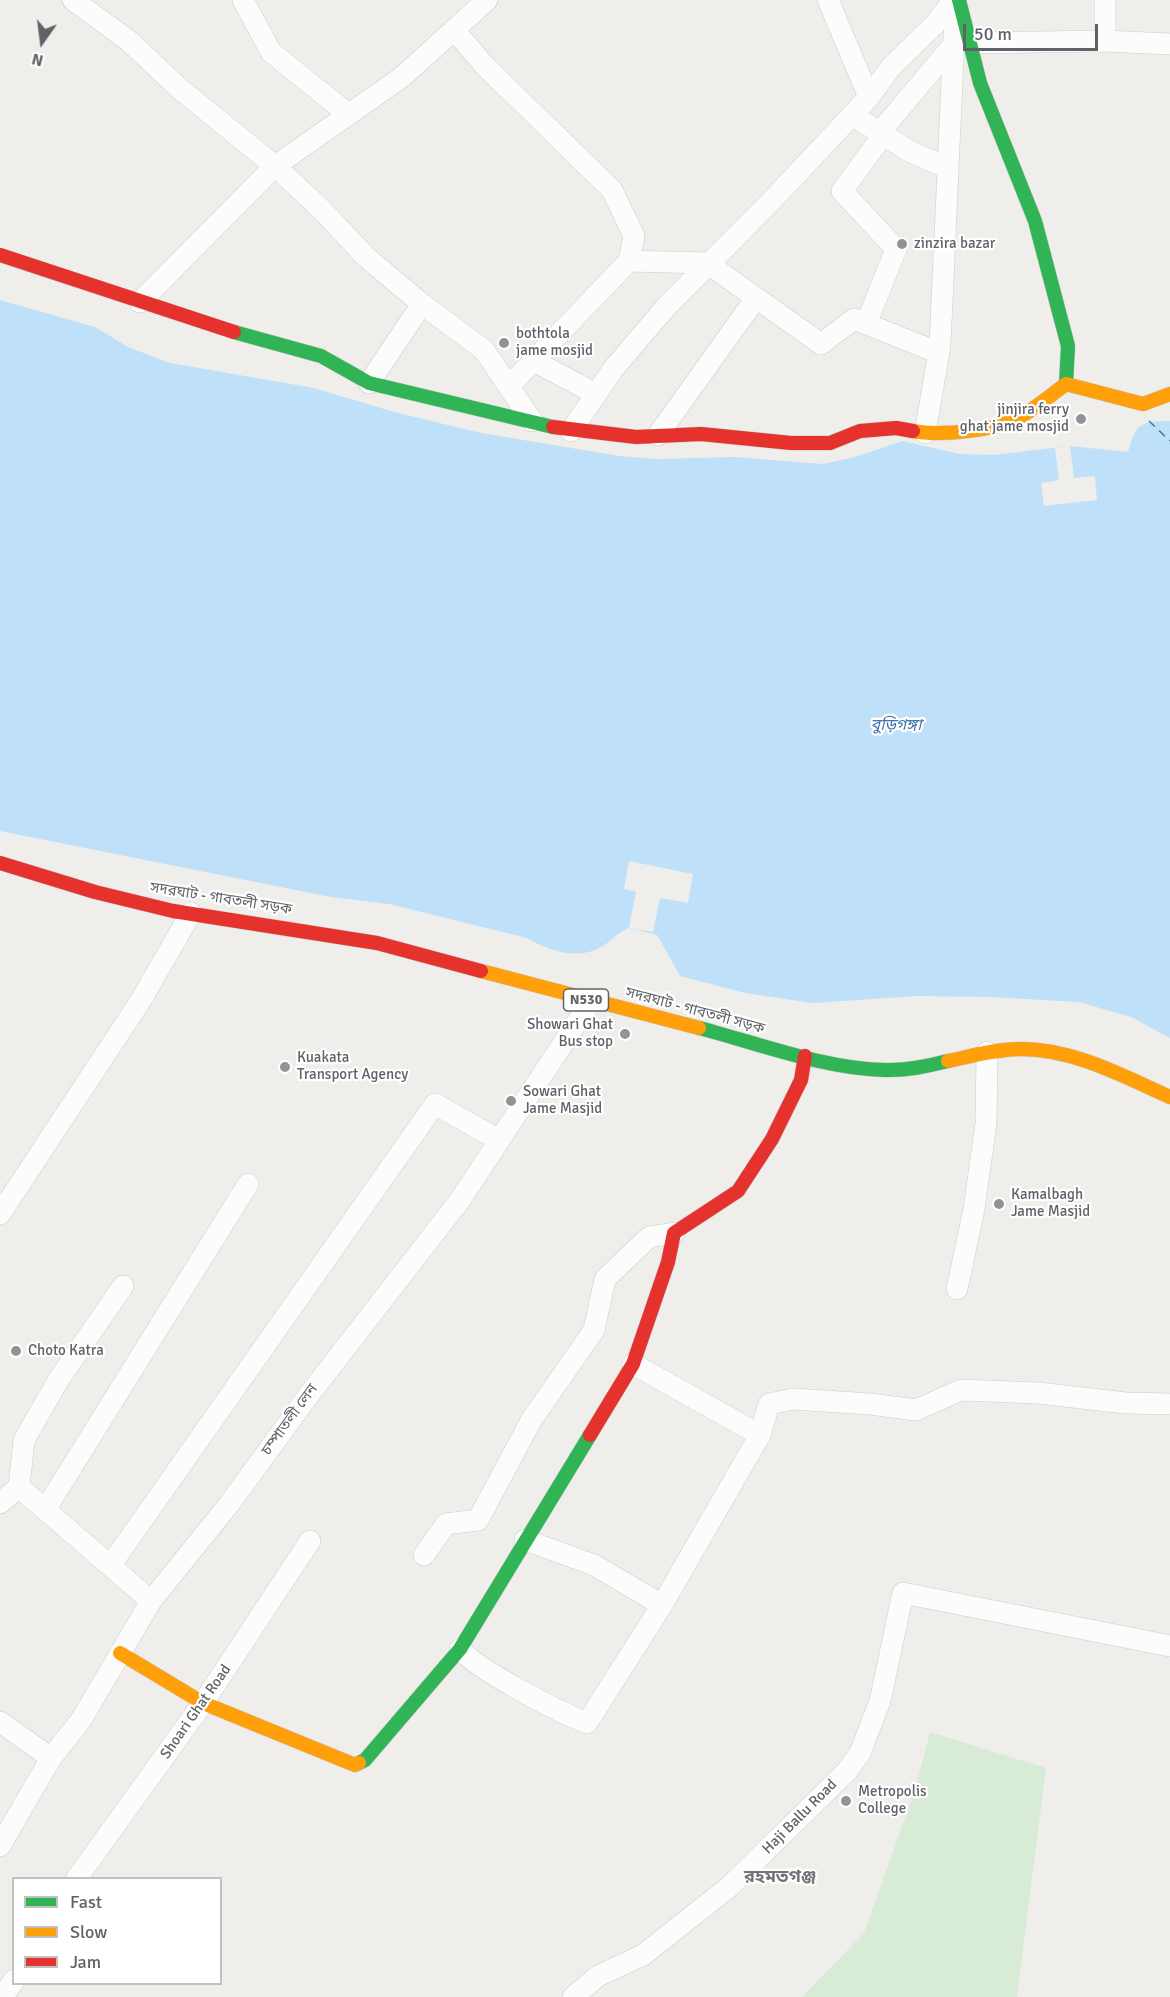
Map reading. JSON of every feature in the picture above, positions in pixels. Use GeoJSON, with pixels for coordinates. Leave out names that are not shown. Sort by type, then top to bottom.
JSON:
{"type":"FeatureCollection","features":[{"type":"Feature","properties":{"kind":"main road"},"geometry":{"type":"LineString","coordinates":[[962,43],[980,82],[1035,221],[1068,346],[1066,384]]}},
{"type":"Feature","properties":{"kind":"main road"},"geometry":{"type":"LineString","coordinates":[[0,255],[243,335],[321,356],[369,383],[571,430],[636,437],[701,434],[801,443],[830,442],[860,431],[896,428],[925,433],[990,428],[1019,418],[1066,384]]}},
{"type":"Feature","properties":{"kind":"main road"},"geometry":{"type":"LineString","coordinates":[[1066,384],[1146,413],[1170,394]]}},
{"type":"Feature","properties":{"kind":"main road","name":"সদরঘাট - গাবতলী সড়ক"},"geometry":{"type":"LineString","coordinates":[[0,863],[95,892],[191,913],[377,943],[805,1056],[867,1068],[907,1070],[987,1052],[1021,1049],[1072,1057],[1170,1097]]}},
{"type":"Feature","properties":{"kind":"main road"},"geometry":{"type":"LineString","coordinates":[[120,1653],[203,1703],[355,1765],[365,1760],[460,1649],[633,1364],[668,1262],[674,1233],[738,1191],[772,1139],[801,1080],[805,1056]]}},
{"type":"Feature","properties":{"kind":"street"},"geometry":{"type":"LineString","coordinates":[[74,0],[129,41],[180,89],[275,166],[322,210],[366,257],[422,304],[484,350],[532,421]]}},
{"type":"Feature","properties":{"kind":"street"},"geometry":{"type":"LineString","coordinates":[[243,0],[271,52],[348,114]]}},
{"type":"Feature","properties":{"kind":"street"},"geometry":{"type":"LineString","coordinates":[[140,302],[275,166],[402,77],[487,0]]}},
{"type":"Feature","properties":{"kind":"street"},"geometry":{"type":"LineString","coordinates":[[828,0],[869,97]]}},
{"type":"Feature","properties":{"kind":"street"},"geometry":{"type":"LineString","coordinates":[[571,430],[621,359],[707,263],[777,195],[869,97],[891,67],[956,0]]}},
{"type":"Feature","properties":{"kind":"street"},"geometry":{"type":"LineString","coordinates":[[925,433],[939,353],[948,168],[962,43],[956,0]]}},
{"type":"Feature","properties":{"kind":"street"},"geometry":{"type":"LineString","coordinates":[[1105,0],[1105,41]]}},
{"type":"Feature","properties":{"kind":"street"},"geometry":{"type":"LineString","coordinates":[[455,31],[485,66],[612,190],[634,236],[629,261],[509,386]]}},
{"type":"Feature","properties":{"kind":"street"},"geometry":{"type":"LineString","coordinates":[[866,324],[896,249],[842,192],[882,134],[962,43],[1105,41],[1170,44]]}},
{"type":"Feature","properties":{"kind":"street"},"geometry":{"type":"LineString","coordinates":[[852,115],[911,152],[948,168]]}},
{"type":"Feature","properties":{"kind":"street"},"geometry":{"type":"LineString","coordinates":[[629,261],[707,263],[820,344],[854,319],[939,353]]}},
{"type":"Feature","properties":{"kind":"street"},"geometry":{"type":"LineString","coordinates":[[658,435],[756,298]]}},
{"type":"Feature","properties":{"kind":"street"},"geometry":{"type":"LineString","coordinates":[[369,383],[422,304]]}},
{"type":"Feature","properties":{"kind":"street"},"geometry":{"type":"LineString","coordinates":[[534,361],[596,394]]}},
{"type":"Feature","properties":{"kind":"street"},"geometry":{"type":"LineString","coordinates":[[0,1214],[141,1000],[191,913]]}},
{"type":"Feature","properties":{"kind":"street","name":"চম্পাতলী লেন"},"geometry":{"type":"LineString","coordinates":[[0,1846],[51,1758],[81,1720],[151,1601],[230,1503],[308,1396],[460,1200],[591,1001]]}},
{"type":"Feature","properties":{"kind":"street"},"geometry":{"type":"LineString","coordinates":[[957,1289],[974,1209],[986,1123],[987,1052]]}},
{"type":"Feature","properties":{"kind":"street"},"geometry":{"type":"LineString","coordinates":[[110,1566],[435,1104],[499,1140]]}},
{"type":"Feature","properties":{"kind":"street"},"geometry":{"type":"LineString","coordinates":[[45,1510],[248,1184]]}},
{"type":"Feature","properties":{"kind":"street"},"geometry":{"type":"LineString","coordinates":[[424,1555],[446,1524],[478,1520],[532,1419],[594,1330],[605,1279],[649,1237],[674,1233]]}},
{"type":"Feature","properties":{"kind":"street"},"geometry":{"type":"LineString","coordinates":[[0,1503],[19,1487],[24,1440],[59,1379],[123,1286]]}},
{"type":"Feature","properties":{"kind":"street"},"geometry":{"type":"LineString","coordinates":[[633,1364],[760,1435]]}},
{"type":"Feature","properties":{"kind":"street"},"geometry":{"type":"LineString","coordinates":[[460,1649],[466,1657],[495,1675],[587,1724],[662,1605],[760,1435],[770,1404],[783,1399],[870,1404],[916,1410],[961,1390],[1038,1393],[1126,1403],[1170,1404]]}},
{"type":"Feature","properties":{"kind":"street"},"geometry":{"type":"LineString","coordinates":[[19,1487],[151,1601]]}},
{"type":"Feature","properties":{"kind":"street"},"geometry":{"type":"LineString","coordinates":[[525,1540],[594,1565],[662,1605]]}},
{"type":"Feature","properties":{"kind":"street","name":"Shoari Ghat Road"},"geometry":{"type":"LineString","coordinates":[[78,1877],[203,1703],[310,1541]]}},
{"type":"Feature","properties":{"kind":"street","name":"Haji Ballu Road"},"geometry":{"type":"LineString","coordinates":[[573,1997],[598,1976],[643,1955],[729,1887],[847,1771],[860,1753],[880,1701],[903,1593],[1170,1646]]}},
{"type":"Feature","properties":{"kind":"street"},"geometry":{"type":"LineString","coordinates":[[0,1722],[51,1758]]}},
{"type":"Feature","properties":{"kind":"street"},"geometry":{"type":"LineString","coordinates":[[3,1997],[12,1983]]}},
{"type":"Feature","properties":{"kind":"green space"},"geometry":{"type":"Polygon","coordinates":[[[930,1732],[1046,1768],[1017,1997],[802,1997],[864,1933],[915,1790],[930,1732]]]}},
{"type":"Feature","properties":{"kind":"water","name":"বুড়িগঙ্গা"},"geometry":{"type":"Polygon","coordinates":[[[0,300],[95,327],[128,347],[170,363],[314,388],[394,412],[481,433],[619,456],[658,459],[735,457],[823,464],[855,457],[902,441],[960,454],[993,455],[1070,446],[1128,452],[1137,429],[1141,426],[1146,423],[1170,421],[1170,1038],[1131,1017],[1079,1002],[916,996],[813,1003],[745,993],[680,976],[657,935],[629,928],[594,950],[584,953],[564,952],[544,947],[527,938],[389,904],[331,897],[0,831],[0,300]]]}},
{"type":"Feature","properties":{"kind":"pier"},"geometry":{"type":"Polygon","coordinates":[[[1070,446],[1074,478],[1095,476],[1097,500],[1044,506],[1041,483],[1059,480],[1055,448],[1070,446]]]}},
{"type":"Feature","properties":{"kind":"pier"},"geometry":{"type":"Polygon","coordinates":[[[629,861],[693,874],[688,903],[660,898],[653,932],[629,928],[636,892],[624,889],[629,861]]]}},
{"type":"Feature","properties":{"kind":"ferry route"},"geometry":{"type":"LineString","coordinates":[[1149,421],[1170,441]]}},
{"type":"Feature","properties":{"kind":"traffic: fast"},"geometry":{"type":"LineString","coordinates":[[959,0],[980,83],[1035,221],[1068,346],[1066,384]]}},
{"type":"Feature","properties":{"kind":"traffic: fast"},"geometry":{"type":"LineString","coordinates":[[234,332],[321,356],[369,383],[553,427]]}},
{"type":"Feature","properties":{"kind":"traffic: fast"},"geometry":{"type":"LineString","coordinates":[[699,1028],[791,1054],[861,1069],[900,1070],[948,1061]]}},
{"type":"Feature","properties":{"kind":"traffic: fast"},"geometry":{"type":"LineString","coordinates":[[359,1763],[365,1760],[460,1649],[590,1435]]}},
{"type":"Feature","properties":{"kind":"traffic: slow"},"geometry":{"type":"LineString","coordinates":[[913,431],[938,433],[997,426],[1020,417],[1066,384]]}},
{"type":"Feature","properties":{"kind":"traffic: slow"},"geometry":{"type":"LineString","coordinates":[[1066,384],[1143,404],[1170,394]]}},
{"type":"Feature","properties":{"kind":"traffic: slow"},"geometry":{"type":"LineString","coordinates":[[481,971],[699,1028]]}},
{"type":"Feature","properties":{"kind":"traffic: slow"},"geometry":{"type":"LineString","coordinates":[[948,1061],[1003,1050],[1041,1050],[1098,1065],[1170,1097]]}},
{"type":"Feature","properties":{"kind":"traffic: slow"},"geometry":{"type":"LineString","coordinates":[[120,1653],[203,1703],[355,1765],[359,1763]]}},
{"type":"Feature","properties":{"kind":"traffic: jam"},"geometry":{"type":"LineString","coordinates":[[0,255],[234,332]]}},
{"type":"Feature","properties":{"kind":"traffic: jam"},"geometry":{"type":"LineString","coordinates":[[553,427],[636,437],[701,434],[791,443],[830,443],[860,431],[896,428],[913,431]]}},
{"type":"Feature","properties":{"kind":"traffic: jam"},"geometry":{"type":"LineString","coordinates":[[0,863],[95,892],[173,911],[377,943],[481,971]]}},
{"type":"Feature","properties":{"kind":"traffic: jam"},"geometry":{"type":"LineString","coordinates":[[590,1435],[633,1364],[668,1262],[674,1233],[738,1191],[772,1139],[801,1080],[805,1056]]}},
{"type":"Feature","properties":{"kind":"place","name":"zinzira bazar"},"geometry":{"type":"Point","coordinates":[902,244]}},
{"type":"Feature","properties":{"kind":"place","name":"bothtola jame mosjid"},"geometry":{"type":"Point","coordinates":[504,343]}},
{"type":"Feature","properties":{"kind":"place","name":"jinjira ferry ghat jame mosjid"},"geometry":{"type":"Point","coordinates":[1081,419]}},
{"type":"Feature","properties":{"kind":"place","name":"Showari Ghat Bus stop"},"geometry":{"type":"Point","coordinates":[625,1034]}},
{"type":"Feature","properties":{"kind":"place","name":"Kuakata Transport Agency"},"geometry":{"type":"Point","coordinates":[285,1067]}},
{"type":"Feature","properties":{"kind":"place","name":"Sowari Ghat Jame Masjid"},"geometry":{"type":"Point","coordinates":[511,1101]}},
{"type":"Feature","properties":{"kind":"place","name":"Kamalbagh Jame Masjid"},"geometry":{"type":"Point","coordinates":[999,1204]}},
{"type":"Feature","properties":{"kind":"place","name":"Choto Katra"},"geometry":{"type":"Point","coordinates":[16,1351]}},
{"type":"Feature","properties":{"kind":"place","name":"Metropolis College"},"geometry":{"type":"Point","coordinates":[846,1801]}},
{"type":"Feature","properties":{"kind":"district","name":"রহমতগঞ্জ"},"geometry":{"type":"Point","coordinates":[780,1877]}}]}
